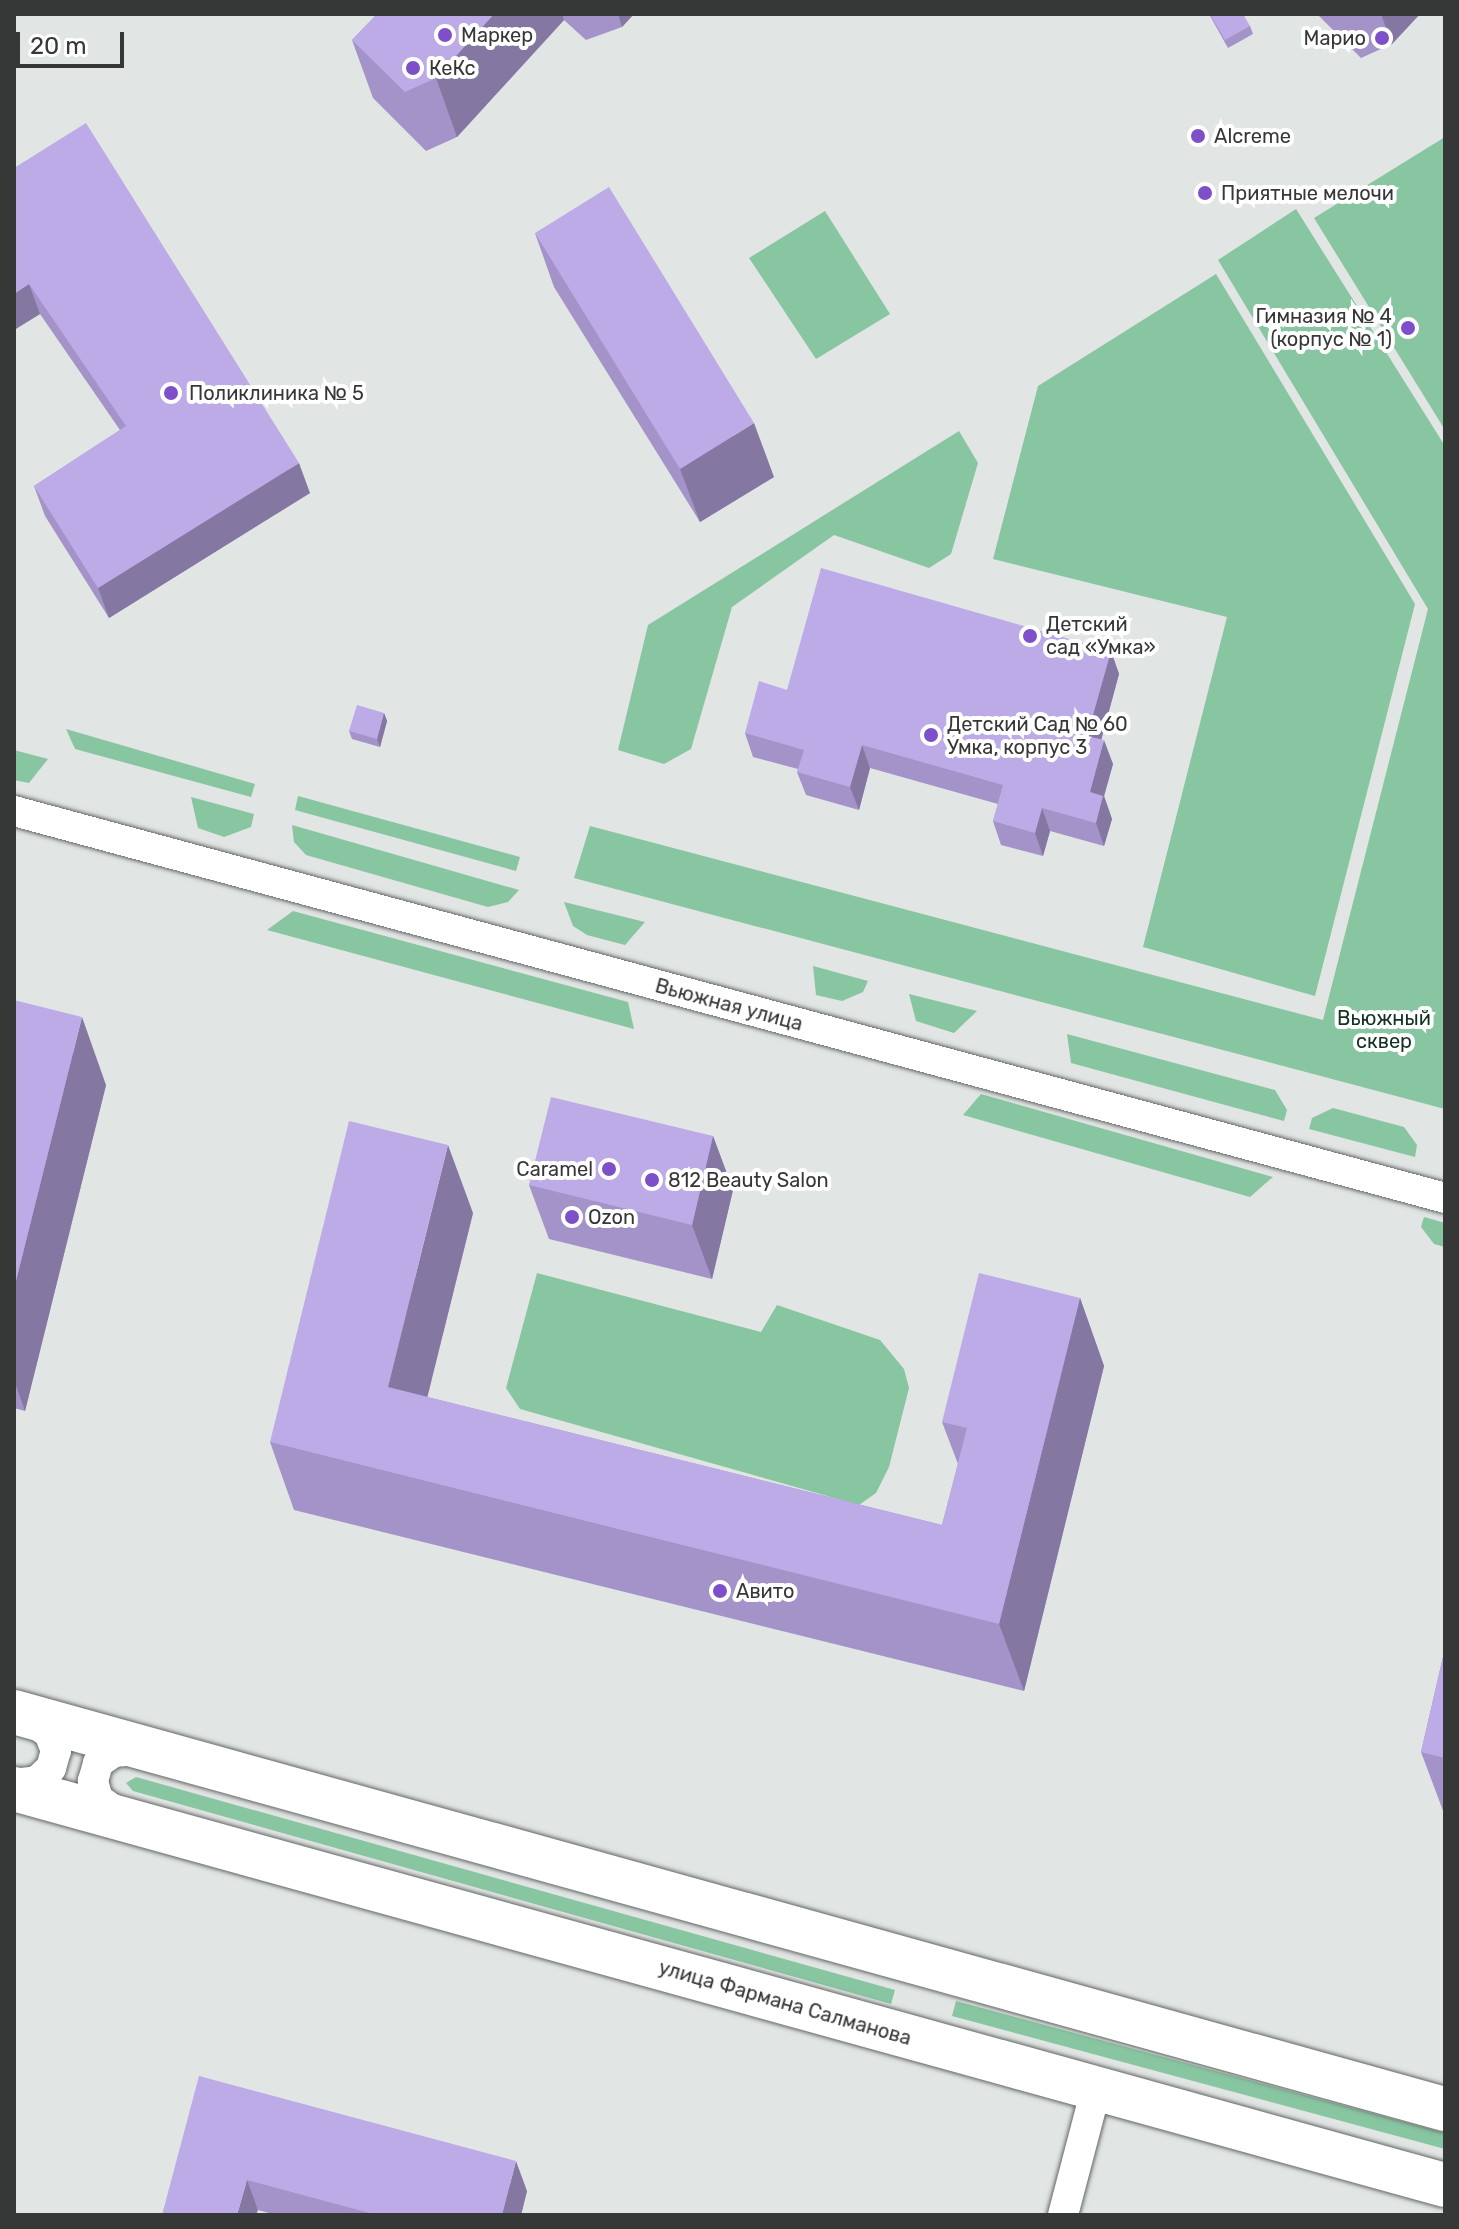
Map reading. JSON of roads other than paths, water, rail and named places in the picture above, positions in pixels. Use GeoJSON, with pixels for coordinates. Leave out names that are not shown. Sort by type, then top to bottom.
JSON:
{"type":"FeatureCollection","features":[{"type":"Feature","properties":{"kind":"street","name":"Вьюжная улица"},"geometry":{"type":"LineString","coordinates":[[14,811],[1445,1198]]}},
{"type":"Feature","properties":{"kind":"street","name":"улица Фармана Салманова"},"geometry":{"type":"LineString","coordinates":[[18,1713],[1445,2109]]}},
{"type":"Feature","properties":{"kind":"street","name":"улица Фармана Салманова"},"geometry":{"type":"LineString","coordinates":[[14,1787],[37,1781],[51,1768],[56,1751],[49,1733],[18,1713]]}},
{"type":"Feature","properties":{"kind":"street","name":"улица Фармана Салманова"},"geometry":{"type":"LineString","coordinates":[[126,1819],[98,1799],[93,1781],[98,1763],[114,1752],[149,1749]]}},
{"type":"Feature","properties":{"kind":"street","name":"улица Фармана Салманова"},"geometry":{"type":"LineString","coordinates":[[14,1787],[1445,2185]]}},
{"type":"Feature","properties":{"kind":"street"},"geometry":{"type":"LineString","coordinates":[[1063,2215],[1096,2089]]}},
{"type":"Feature","properties":{"kind":"place","name":"Маркер"},"geometry":{"type":"Point","coordinates":[445,35]}},
{"type":"Feature","properties":{"kind":"place","name":"Марио"},"geometry":{"type":"Point","coordinates":[1382,38]}},
{"type":"Feature","properties":{"kind":"place","name":"КеКс"},"geometry":{"type":"Point","coordinates":[413,68]}},
{"type":"Feature","properties":{"kind":"place","name":"Alcreme"},"geometry":{"type":"Point","coordinates":[1198,136]}},
{"type":"Feature","properties":{"kind":"place","name":"Приятные мелочи"},"geometry":{"type":"Point","coordinates":[1205,193]}},
{"type":"Feature","properties":{"kind":"place","name":"Гимназия № 4 (корпус № 1)"},"geometry":{"type":"Point","coordinates":[1408,328]}},
{"type":"Feature","properties":{"kind":"place","name":"Поликлиника № 5"},"geometry":{"type":"Point","coordinates":[171,393]}},
{"type":"Feature","properties":{"kind":"place","name":"Детский сад «Умка»"},"geometry":{"type":"Point","coordinates":[1030,636]}},
{"type":"Feature","properties":{"kind":"place","name":"Детский Сад № 60 Умка, корпус 3"},"geometry":{"type":"Point","coordinates":[931,735]}},
{"type":"Feature","properties":{"kind":"place","name":"Caramel"},"geometry":{"type":"Point","coordinates":[609,1169]}},
{"type":"Feature","properties":{"kind":"place","name":"812 Beauty Salon"},"geometry":{"type":"Point","coordinates":[652,1180]}},
{"type":"Feature","properties":{"kind":"place","name":"Ozon"},"geometry":{"type":"Point","coordinates":[572,1217]}},
{"type":"Feature","properties":{"kind":"place","name":"Авито"},"geometry":{"type":"Point","coordinates":[720,1591]}},
{"type":"Feature","properties":{"kind":"park label","name":"Вьюжный сквер"},"geometry":{"type":"Point","coordinates":[1384,1030]}}]}
